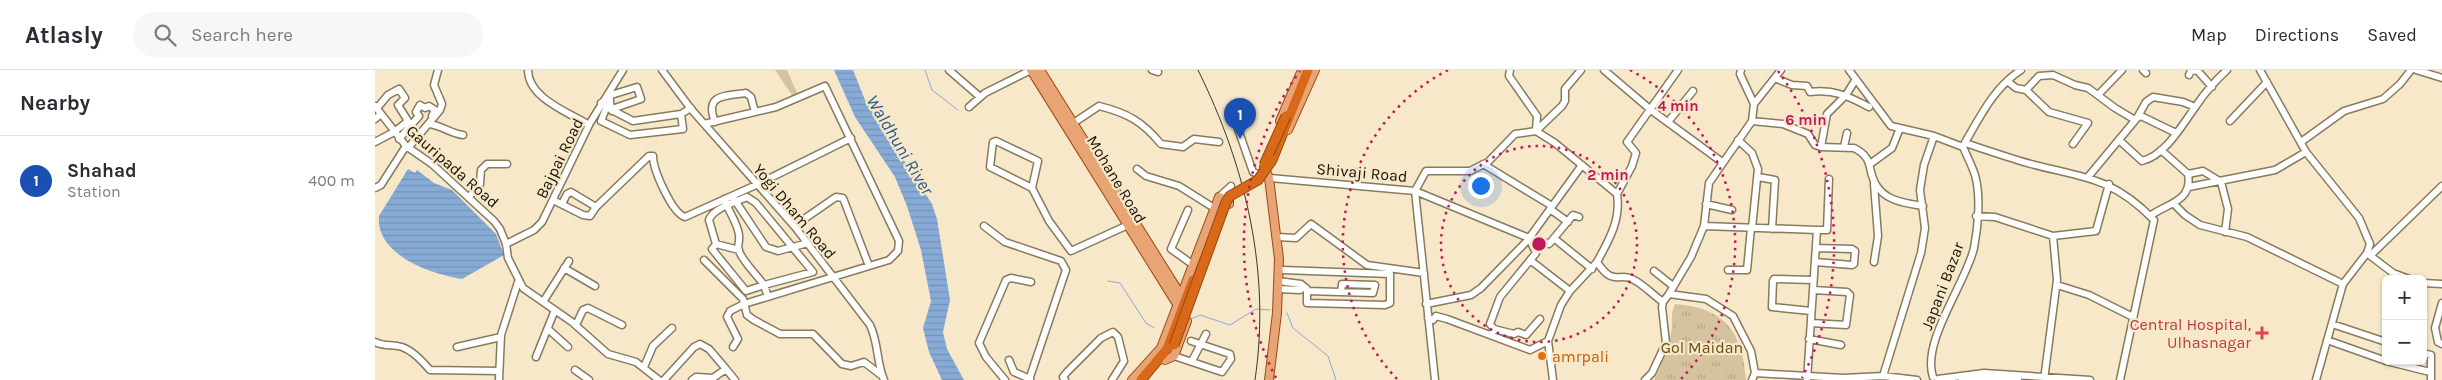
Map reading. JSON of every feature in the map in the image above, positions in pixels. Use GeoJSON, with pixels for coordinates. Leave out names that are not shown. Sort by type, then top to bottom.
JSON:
{"type":"FeatureCollection","features":[{"type":"Feature","properties":{"kind":"highway"},"geometry":{"type":"LineString","coordinates":[[1149,380],[1171,352],[1225,196],[1263,169],[1307,70]]}},
{"type":"Feature","properties":{"kind":"highway"},"geometry":{"type":"LineString","coordinates":[[1141,380],[1171,352]]}},
{"type":"Feature","properties":{"kind":"main road","name":"Mohane Road"},"geometry":{"type":"LineString","coordinates":[[1031,70],[1071,125],[1180,294]]}},
{"type":"Feature","properties":{"kind":"main road","name":"Mohane Road"},"geometry":{"type":"LineString","coordinates":[[1040,70],[1128,225],[1177,304]]}},
{"type":"Feature","properties":{"kind":"main road"},"geometry":{"type":"LineString","coordinates":[[1271,179],[1263,162],[1307,70]]}},
{"type":"Feature","properties":{"kind":"main road"},"geometry":{"type":"LineString","coordinates":[[1280,285],[1283,270],[1271,179],[1272,167],[1307,70]]}},
{"type":"Feature","properties":{"kind":"main road"},"geometry":{"type":"LineString","coordinates":[[1131,380],[1161,348],[1219,196],[1229,200],[1230,203],[1187,322],[1171,352]]}},
{"type":"Feature","properties":{"kind":"main road"},"geometry":{"type":"LineString","coordinates":[[1274,380],[1279,317],[1279,237]]}},
{"type":"Feature","properties":{"kind":"main road"},"geometry":{"type":"LineString","coordinates":[[1269,380],[1279,317]]}},
{"type":"Feature","properties":{"kind":"street"},"geometry":{"type":"LineString","coordinates":[[375,188],[381,185],[407,147],[429,124],[442,104],[434,85],[438,70]]}},
{"type":"Feature","properties":{"kind":"street"},"geometry":{"type":"LineString","coordinates":[[528,70],[528,79],[539,94],[589,125]]}},
{"type":"Feature","properties":{"kind":"street","name":"Bajpai Road"},"geometry":{"type":"LineString","coordinates":[[506,244],[534,230],[545,216],[589,125],[608,107],[623,70]]}},
{"type":"Feature","properties":{"kind":"street","name":"Yogi Dham Road"},"geometry":{"type":"LineString","coordinates":[[662,70],[691,108],[756,185],[794,226],[870,325],[877,339],[877,359],[883,378]]}},
{"type":"Feature","properties":{"kind":"street"},"geometry":{"type":"LineString","coordinates":[[949,70],[980,97]]}},
{"type":"Feature","properties":{"kind":"street"},"geometry":{"type":"LineString","coordinates":[[969,107],[980,97],[1031,70]]}},
{"type":"Feature","properties":{"kind":"street"},"geometry":{"type":"LineString","coordinates":[[1510,70],[1509,76],[1537,116],[1535,131]]}},
{"type":"Feature","properties":{"kind":"street"},"geometry":{"type":"LineString","coordinates":[[1435,380],[1415,190],[1426,171],[1470,171],[1483,164],[1515,134],[1535,131],[1562,106],[1565,101],[1565,89],[1581,70]]}},
{"type":"Feature","properties":{"kind":"street"},"geometry":{"type":"LineString","coordinates":[[1604,70],[1651,110],[1722,162]]}},
{"type":"Feature","properties":{"kind":"street"},"geometry":{"type":"LineString","coordinates":[[1555,379],[1548,341],[1564,297],[1592,269],[1614,231],[1618,202],[1617,194],[1632,166],[1636,154],[1627,142],[1678,70]]}},
{"type":"Feature","properties":{"kind":"street"},"geometry":{"type":"LineString","coordinates":[[1645,380],[1651,374],[1666,342],[1663,302],[1691,258],[1704,226],[1709,183],[1752,121],[1754,104],[1739,74],[1741,70]]}},
{"type":"Feature","properties":{"kind":"street"},"geometry":{"type":"LineString","coordinates":[[1754,104],[1777,79],[1781,70]]}},
{"type":"Feature","properties":{"kind":"street"},"geometry":{"type":"LineString","coordinates":[[1849,70],[1891,126],[2109,184],[2136,202],[2150,216],[2153,220],[2120,380]]}},
{"type":"Feature","properties":{"kind":"street"},"geometry":{"type":"LineString","coordinates":[[2098,95],[2122,70]]}},
{"type":"Feature","properties":{"kind":"street"},"geometry":{"type":"LineString","coordinates":[[2189,75],[2197,70],[2212,87]]}},
{"type":"Feature","properties":{"kind":"street"},"geometry":{"type":"LineString","coordinates":[[2260,70],[2306,152],[2359,218],[2370,244],[2369,254]]}},
{"type":"Feature","properties":{"kind":"street"},"geometry":{"type":"LineString","coordinates":[[2301,142],[2344,112],[2383,99],[2400,84],[2411,70]]}},
{"type":"Feature","properties":{"kind":"street"},"geometry":{"type":"LineString","coordinates":[[2416,70],[2442,78]]}},
{"type":"Feature","properties":{"kind":"street"},"geometry":{"type":"LineString","coordinates":[[1964,145],[1984,109],[2007,81],[2018,71]]}},
{"type":"Feature","properties":{"kind":"street"},"geometry":{"type":"LineString","coordinates":[[2119,140],[2141,161],[2161,150],[2223,71]]}},
{"type":"Feature","properties":{"kind":"street"},"geometry":{"type":"LineString","coordinates":[[2026,90],[2037,73],[2053,75],[2075,85],[2088,88],[2115,108],[2136,119]]}},
{"type":"Feature","properties":{"kind":"street"},"geometry":{"type":"LineString","coordinates":[[1777,79],[1792,85],[1807,86],[1810,92],[1827,90],[1846,95],[1869,107]]}},
{"type":"Feature","properties":{"kind":"street"},"geometry":{"type":"LineString","coordinates":[[1821,147],[1827,114],[1846,95],[1856,79]]}},
{"type":"Feature","properties":{"kind":"street"},"geometry":{"type":"LineString","coordinates":[[2007,81],[2016,88],[2026,90],[2049,112],[2088,122],[2073,144]]}},
{"type":"Feature","properties":{"kind":"street"},"geometry":{"type":"LineString","coordinates":[[2230,121],[2267,82]]}},
{"type":"Feature","properties":{"kind":"street"},"geometry":{"type":"LineString","coordinates":[[705,124],[775,107],[825,86],[899,240],[898,251],[889,260],[744,304],[729,311],[727,314],[738,338],[733,347]]}},
{"type":"Feature","properties":{"kind":"street"},"geometry":{"type":"LineString","coordinates":[[608,107],[641,99],[637,87],[611,95],[608,107],[601,121],[630,135],[683,130],[681,114]]}},
{"type":"Feature","properties":{"kind":"street"},"geometry":{"type":"LineString","coordinates":[[375,119],[388,94],[399,90],[405,98],[398,105],[408,121],[394,132],[375,142]]}},
{"type":"Feature","properties":{"kind":"street"},"geometry":{"type":"LineString","coordinates":[[1668,122],[1693,92]]}},
{"type":"Feature","properties":{"kind":"street"},"geometry":{"type":"LineString","coordinates":[[715,122],[711,102],[716,98],[746,93],[751,97],[755,112]]}},
{"type":"Feature","properties":{"kind":"street"},"geometry":{"type":"LineString","coordinates":[[2088,177],[2136,119],[2145,102],[2153,97],[2183,102],[2195,107]]}},
{"type":"Feature","properties":{"kind":"street"},"geometry":{"type":"LineString","coordinates":[[399,140],[419,116],[415,112],[420,105],[425,108],[429,106],[436,112],[429,124]]}},
{"type":"Feature","properties":{"kind":"street"},"geometry":{"type":"LineString","coordinates":[[1071,125],[1099,106],[1123,112],[1148,128],[1161,144],[1183,147],[1194,139],[1219,142]]}},
{"type":"Feature","properties":{"kind":"street"},"geometry":{"type":"LineString","coordinates":[[608,107],[633,121],[681,114],[691,108]]}},
{"type":"Feature","properties":{"kind":"street"},"geometry":{"type":"LineString","coordinates":[[1231,109],[1253,172],[1271,179]]}},
{"type":"Feature","properties":{"kind":"street","name":"Gauripada Road"},"geometry":{"type":"LineString","coordinates":[[378,110],[399,140],[432,164],[494,221],[506,244],[508,258],[518,282],[576,325],[608,354],[630,360],[644,367],[659,380]]}},
{"type":"Feature","properties":{"kind":"street"},"geometry":{"type":"LineString","coordinates":[[2136,119],[2141,116],[2176,133]]}},
{"type":"Feature","properties":{"kind":"street"},"geometry":{"type":"LineString","coordinates":[[1752,121],[1783,124],[1808,134],[1815,145],[1821,147],[1844,147],[1859,150],[1870,164],[1874,182],[1878,236],[1875,262]]}},
{"type":"Feature","properties":{"kind":"street"},"geometry":{"type":"LineString","coordinates":[[429,124],[443,127],[454,134],[463,134]]}},
{"type":"Feature","properties":{"kind":"street"},"geometry":{"type":"LineString","coordinates":[[1870,164],[1891,148],[1900,128]]}},
{"type":"Feature","properties":{"kind":"street"},"geometry":{"type":"LineString","coordinates":[[1535,131],[1555,143],[1617,194]]}},
{"type":"Feature","properties":{"kind":"street"},"geometry":{"type":"LineString","coordinates":[[1844,147],[1847,133]]}},
{"type":"Feature","properties":{"kind":"street"},"geometry":{"type":"LineString","coordinates":[[1883,376],[1921,253],[1925,228],[1920,190],[1934,136]]}},
{"type":"Feature","properties":{"kind":"street"},"geometry":{"type":"LineString","coordinates":[[553,200],[589,216],[649,156],[653,156],[653,164],[679,215],[691,216],[734,199],[756,185],[851,138]]}},
{"type":"Feature","properties":{"kind":"street"},"geometry":{"type":"LineString","coordinates":[[1728,270],[1747,270],[1758,177],[1756,159],[1738,140]]}},
{"type":"Feature","properties":{"kind":"street"},"geometry":{"type":"LineString","coordinates":[[1032,188],[1038,161],[993,142],[989,167],[1032,188],[1049,221],[1071,251],[1128,225]]}},
{"type":"Feature","properties":{"kind":"street","name":"Japani Bazar"},"geometry":{"type":"LineString","coordinates":[[1935,379],[1932,367],[1935,344],[1940,327],[1974,248],[1977,191],[1975,176],[1964,145]]}},
{"type":"Feature","properties":{"kind":"street"},"geometry":{"type":"LineString","coordinates":[[2150,216],[2182,199],[2189,187],[2188,174],[2161,150]]}},
{"type":"Feature","properties":{"kind":"street"},"geometry":{"type":"LineString","coordinates":[[2189,187],[2221,182],[2282,167],[2306,152]]}},
{"type":"Feature","properties":{"kind":"street"},"geometry":{"type":"LineString","coordinates":[[469,197],[480,184],[483,167],[487,164],[507,164]]}},
{"type":"Feature","properties":{"kind":"street"},"geometry":{"type":"LineString","coordinates":[[1483,164],[1551,207],[1568,222]]}},
{"type":"Feature","properties":{"kind":"street"},"geometry":{"type":"LineString","coordinates":[[1426,304],[1471,295],[1481,288],[1529,238],[1582,165]]}},
{"type":"Feature","properties":{"kind":"street"},"geometry":{"type":"LineString","coordinates":[[1137,169],[1146,176],[1179,186],[1214,208]]}},
{"type":"Feature","properties":{"kind":"street"},"geometry":{"type":"LineString","coordinates":[[2188,174],[2203,171],[2221,182],[2228,209],[2225,232]]}},
{"type":"Feature","properties":{"kind":"street"},"geometry":{"type":"LineString","coordinates":[[1758,177],[1775,180],[1772,228]]}},
{"type":"Feature","properties":{"kind":"street","name":"Shivaji Road"},"geometry":{"type":"LineString","coordinates":[[1271,179],[1415,190],[1529,238],[1549,244],[1555,239]]}},
{"type":"Feature","properties":{"kind":"street"},"geometry":{"type":"LineString","coordinates":[[1704,226],[1827,230],[1829,179]]}},
{"type":"Feature","properties":{"kind":"street"},"geometry":{"type":"LineString","coordinates":[[1874,182],[1892,199],[1923,206]]}},
{"type":"Feature","properties":{"kind":"street"},"geometry":{"type":"LineString","coordinates":[[1976,216],[1995,217],[2053,236],[2096,230],[2109,184]]}},
{"type":"Feature","properties":{"kind":"street"},"geometry":{"type":"LineString","coordinates":[[1219,196],[1231,186]]}},
{"type":"Feature","properties":{"kind":"street"},"geometry":{"type":"LineString","coordinates":[[2316,380],[2343,284],[2369,254],[2442,186]]}},
{"type":"Feature","properties":{"kind":"street"},"geometry":{"type":"LineString","coordinates":[[562,204],[567,194],[571,192],[596,207]]}},
{"type":"Feature","properties":{"kind":"street"},"geometry":{"type":"LineString","coordinates":[[794,226],[840,196],[843,198],[859,236],[869,266]]}},
{"type":"Feature","properties":{"kind":"street"},"geometry":{"type":"LineString","coordinates":[[716,244],[712,249],[745,291],[813,272],[752,199],[747,197],[734,199]]}},
{"type":"Feature","properties":{"kind":"street"},"geometry":{"type":"LineString","coordinates":[[734,199],[766,247],[772,251],[809,246]]}},
{"type":"Feature","properties":{"kind":"street"},"geometry":{"type":"LineString","coordinates":[[716,244],[709,220],[710,216],[725,203]]}},
{"type":"Feature","properties":{"kind":"street"},"geometry":{"type":"LineString","coordinates":[[725,203],[739,234],[739,250],[763,286],[767,297]]}},
{"type":"Feature","properties":{"kind":"street"},"geometry":{"type":"LineString","coordinates":[[1707,204],[1732,210]]}},
{"type":"Feature","properties":{"kind":"street"},"geometry":{"type":"LineString","coordinates":[[2174,204],[2185,215],[2200,225],[2247,237],[2343,284]]}},
{"type":"Feature","properties":{"kind":"street"},"geometry":{"type":"LineString","coordinates":[[1188,210],[1171,249],[1192,265]]}},
{"type":"Feature","properties":{"kind":"street"},"geometry":{"type":"LineString","coordinates":[[1579,217],[1573,215],[1555,239],[1592,269]]}},
{"type":"Feature","properties":{"kind":"street"},"geometry":{"type":"LineString","coordinates":[[1279,237],[1297,237],[1311,224],[1367,265],[1424,273]]}},
{"type":"Feature","properties":{"kind":"street"},"geometry":{"type":"LineString","coordinates":[[983,226],[1005,242],[1061,261],[1066,270],[1029,380],[1013,372],[1009,360]]}},
{"type":"Feature","properties":{"kind":"street"},"geometry":{"type":"LineString","coordinates":[[1807,378],[1817,230]]}},
{"type":"Feature","properties":{"kind":"street"},"geometry":{"type":"LineString","coordinates":[[2044,378],[2057,285],[2053,236]]}},
{"type":"Feature","properties":{"kind":"street"},"geometry":{"type":"LineString","coordinates":[[1529,238],[1536,250],[1500,297],[1490,324],[1492,332],[1530,350],[1548,341]]}},
{"type":"Feature","properties":{"kind":"street"},"geometry":{"type":"LineString","coordinates":[[716,244],[739,250]]}},
{"type":"Feature","properties":{"kind":"street"},"geometry":{"type":"LineString","coordinates":[[799,255],[809,246]]}},
{"type":"Feature","properties":{"kind":"street"},"geometry":{"type":"LineString","coordinates":[[1815,248],[1852,249],[1855,252],[1852,265],[1815,262]]}},
{"type":"Feature","properties":{"kind":"street"},"geometry":{"type":"LineString","coordinates":[[1174,254],[1192,265]]}},
{"type":"Feature","properties":{"kind":"street"},"geometry":{"type":"LineString","coordinates":[[2369,254],[2398,275]]}},
{"type":"Feature","properties":{"kind":"street"},"geometry":{"type":"LineString","coordinates":[[704,260],[741,298],[747,315],[770,330],[780,334],[813,334],[842,364],[847,367],[864,362],[883,378]]}},
{"type":"Feature","properties":{"kind":"street"},"geometry":{"type":"LineString","coordinates":[[1530,260],[1570,291]]}},
{"type":"Feature","properties":{"kind":"street"},"geometry":{"type":"LineString","coordinates":[[543,302],[569,261]]}},
{"type":"Feature","properties":{"kind":"street"},"geometry":{"type":"LineString","coordinates":[[1597,262],[1613,278],[1632,278],[1663,302]]}},
{"type":"Feature","properties":{"kind":"street"},"geometry":{"type":"LineString","coordinates":[[564,268],[595,286]]}},
{"type":"Feature","properties":{"kind":"street"},"geometry":{"type":"LineString","coordinates":[[1283,270],[1391,275],[1390,303],[1387,305],[1307,303],[1306,289]]}},
{"type":"Feature","properties":{"kind":"street"},"geometry":{"type":"LineString","coordinates":[[1654,271],[1673,286]]}},
{"type":"Feature","properties":{"kind":"street"},"geometry":{"type":"LineString","coordinates":[[1005,380],[986,357],[979,343],[1006,280],[1011,278],[1031,282]]}},
{"type":"Feature","properties":{"kind":"street"},"geometry":{"type":"LineString","coordinates":[[1811,311],[1773,307],[1773,281],[1774,279],[1813,280]]}},
{"type":"Feature","properties":{"kind":"street"},"geometry":{"type":"LineString","coordinates":[[499,380],[501,337],[518,282]]}},
{"type":"Feature","properties":{"kind":"street"},"geometry":{"type":"LineString","coordinates":[[2427,283],[2442,284]]}},
{"type":"Feature","properties":{"kind":"street"},"geometry":{"type":"LineString","coordinates":[[1280,285],[1301,284],[1306,289],[1341,292],[1373,292],[1375,285],[1342,285],[1341,292]]}},
{"type":"Feature","properties":{"kind":"street"},"geometry":{"type":"LineString","coordinates":[[1356,284],[1356,292]]}},
{"type":"Feature","properties":{"kind":"street"},"geometry":{"type":"LineString","coordinates":[[2057,285],[2089,295],[2133,316]]}},
{"type":"Feature","properties":{"kind":"street"},"geometry":{"type":"LineString","coordinates":[[1811,323],[1845,325],[1850,295],[1847,292],[1813,290]]}},
{"type":"Feature","properties":{"kind":"street"},"geometry":{"type":"LineString","coordinates":[[1669,294],[1705,299],[1733,316],[1751,351],[1755,373],[1752,380]]}},
{"type":"Feature","properties":{"kind":"street"},"geometry":{"type":"LineString","coordinates":[[2442,303],[2435,328],[2438,342],[2442,344]]}},
{"type":"Feature","properties":{"kind":"street"},"geometry":{"type":"LineString","coordinates":[[576,325],[583,310],[588,308],[622,325]]}},
{"type":"Feature","properties":{"kind":"street"},"geometry":{"type":"LineString","coordinates":[[536,357],[555,310]]}},
{"type":"Feature","properties":{"kind":"street"},"geometry":{"type":"LineString","coordinates":[[1428,318],[1433,320],[1436,316],[1492,332],[1514,334],[1518,332],[1529,334],[1540,319]]}},
{"type":"Feature","properties":{"kind":"street"},"geometry":{"type":"LineString","coordinates":[[2332,324],[2382,341]]}},
{"type":"Feature","properties":{"kind":"street"},"geometry":{"type":"LineString","coordinates":[[644,367],[653,346],[672,328]]}},
{"type":"Feature","properties":{"kind":"street"},"geometry":{"type":"LineString","coordinates":[[548,329],[568,347]]}},
{"type":"Feature","properties":{"kind":"street"},"geometry":{"type":"LineString","coordinates":[[1065,380],[1063,377],[1067,372],[1101,338],[1113,332],[1118,337],[1124,361],[1112,380]]}},
{"type":"Feature","properties":{"kind":"street"},"geometry":{"type":"LineString","coordinates":[[1192,361],[1206,334]]}},
{"type":"Feature","properties":{"kind":"street"},"geometry":{"type":"LineString","coordinates":[[1511,342],[1514,334]]}},
{"type":"Feature","properties":{"kind":"street"},"geometry":{"type":"LineString","coordinates":[[457,347],[501,337]]}},
{"type":"Feature","properties":{"kind":"street"},"geometry":{"type":"LineString","coordinates":[[1809,339],[1841,344]]}},
{"type":"Feature","properties":{"kind":"street"},"geometry":{"type":"LineString","coordinates":[[2327,340],[2382,360]]}},
{"type":"Feature","properties":{"kind":"street"},"geometry":{"type":"LineString","coordinates":[[1171,352],[1218,372],[1222,372],[1231,359],[1230,354],[1191,341]]}},
{"type":"Feature","properties":{"kind":"street"},"geometry":{"type":"LineString","coordinates":[[375,342],[384,346],[401,347],[418,357],[430,370],[499,371]]}},
{"type":"Feature","properties":{"kind":"street"},"geometry":{"type":"LineString","coordinates":[[664,380],[694,347],[700,344],[709,350],[735,380]]}},
{"type":"Feature","properties":{"kind":"street"},"geometry":{"type":"LineString","coordinates":[[2427,354],[2431,355],[2431,380]]}},
{"type":"Feature","properties":{"kind":"street"},"geometry":{"type":"LineString","coordinates":[[2402,365],[2430,372]]}},
{"type":"Feature","properties":{"kind":"street"},"geometry":{"type":"LineString","coordinates":[[692,380],[696,377],[713,378],[725,369]]}},
{"type":"Feature","properties":{"kind":"street"},"geometry":{"type":"LineString","coordinates":[[575,370],[589,380]]}},
{"type":"Feature","properties":{"kind":"street"},"geometry":{"type":"LineString","coordinates":[[1755,373],[1807,378],[1843,379],[1883,376],[1917,380]]}},
{"type":"Feature","properties":{"kind":"street"},"geometry":{"type":"LineString","coordinates":[[1935,379],[1984,373],[2091,380]]}},
{"type":"Feature","properties":{"kind":"street"},"geometry":{"type":"LineString","coordinates":[[1962,380],[1985,378],[2019,380]]}},
{"type":"Feature","properties":{"kind":"green space"},"geometry":{"type":"Polygon","coordinates":[[[775,70],[787,70],[797,93],[792,95],[775,70]]]}},
{"type":"Feature","properties":{"kind":"green space","name":"Gol Maidan"},"geometry":{"type":"Polygon","coordinates":[[[1675,304],[1692,306],[1707,311],[1728,325],[1735,335],[1740,348],[1746,380],[1654,380],[1663,361],[1669,341],[1672,313],[1675,304]]]}},
{"type":"Feature","properties":{"kind":"water"},"geometry":{"type":"Polygon","coordinates":[[[834,70],[853,70],[865,100],[932,204],[937,219],[950,300],[943,332],[947,349],[964,380],[942,380],[929,352],[923,328],[931,301],[921,250],[907,206],[895,177],[855,117],[834,70]]]}},
{"type":"Feature","properties":{"kind":"water"},"geometry":{"type":"Polygon","coordinates":[[[408,169],[415,173],[417,170],[434,183],[452,190],[496,234],[504,255],[462,279],[422,268],[396,252],[386,242],[380,230],[379,216],[408,169]]]}},
{"type":"Feature","properties":{"kind":"waterway"},"geometry":{"type":"LineString","coordinates":[[925,70],[932,90],[958,110]]}},
{"type":"Feature","properties":{"kind":"waterway"},"geometry":{"type":"LineString","coordinates":[[1108,281],[1120,283],[1146,323],[1154,328]]}},
{"type":"Feature","properties":{"kind":"waterway"},"geometry":{"type":"LineString","coordinates":[[1189,320],[1200,315],[1230,325],[1256,309],[1270,310]]}},
{"type":"Feature","properties":{"kind":"waterway"},"geometry":{"type":"LineString","coordinates":[[1287,313],[1293,328],[1328,356],[1336,380]]}},
{"type":"Feature","properties":{"kind":"railway"},"geometry":{"type":"LineString","coordinates":[[1198,70],[1229,144],[1241,182],[1250,221],[1257,260],[1260,300],[1255,380]]}},
{"type":"Feature","properties":{"kind":"place","name":"Shahad"},"geometry":{"type":"Point","coordinates":[1240,139]}},
{"type":"Feature","properties":{"kind":"place","name":"Central Hospital, Ulhasnagar"},"geometry":{"type":"Point","coordinates":[2262,333]}},
{"type":"Feature","properties":{"kind":"place","name":"amrpali"},"geometry":{"type":"Point","coordinates":[1542,356]}},
{"type":"Feature","properties":{"kind":"water label","name":"Waldhuni River"},"geometry":{"type":"Point","coordinates":[900,145]}}]}
